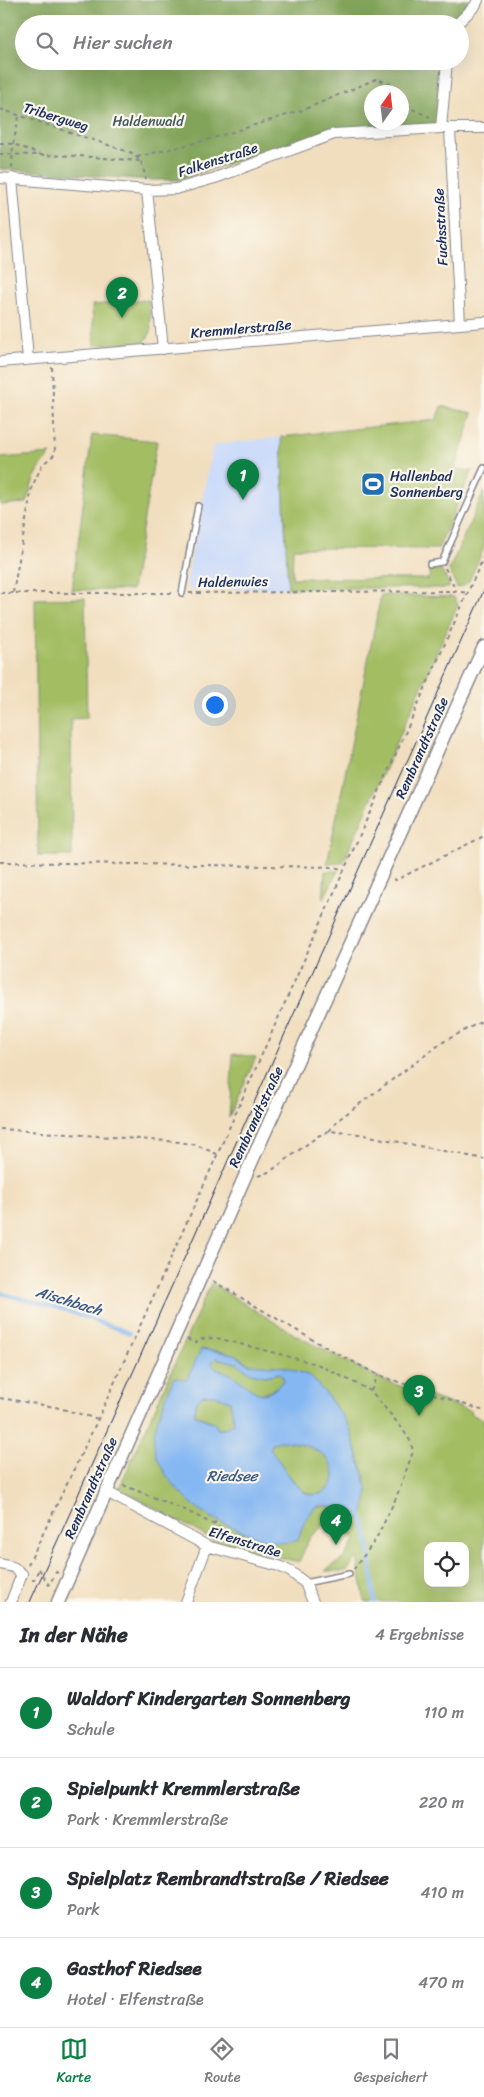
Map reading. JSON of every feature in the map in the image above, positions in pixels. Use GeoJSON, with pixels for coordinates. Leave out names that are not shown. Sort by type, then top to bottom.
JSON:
{"type":"FeatureCollection","features":[{"type":"Feature","properties":{"kind":"street"},"geometry":{"type":"LineString","coordinates":[[465,15],[478,0]]}},
{"type":"Feature","properties":{"kind":"street"},"geometry":{"type":"LineString","coordinates":[[444,127],[447,70]]}},
{"type":"Feature","properties":{"kind":"street","name":"Falkenstraße"},"geometry":{"type":"LineString","coordinates":[[0,178],[147,185],[176,189],[215,178],[334,134],[444,127],[484,128]]}},
{"type":"Feature","properties":{"kind":"street","name":"Fuchsstraße"},"geometry":{"type":"LineString","coordinates":[[444,127],[460,324]]}},
{"type":"Feature","properties":{"kind":"street"},"geometry":{"type":"LineString","coordinates":[[12,178],[28,359]]}},
{"type":"Feature","properties":{"kind":"street"},"geometry":{"type":"LineString","coordinates":[[147,185],[163,349]]}},
{"type":"Feature","properties":{"kind":"street","name":"Kremmlerstraße"},"geometry":{"type":"LineString","coordinates":[[0,362],[484,322]]}},
{"type":"Feature","properties":{"kind":"street","name":"Rembrandtstraße"},"geometry":{"type":"LineString","coordinates":[[58,1602],[105,1491],[246,1174],[484,647]]}},
{"type":"Feature","properties":{"kind":"street","name":"Elfenstraße"},"geometry":{"type":"LineString","coordinates":[[105,1491],[207,1546],[279,1566],[291,1572],[305,1584],[313,1602]]}},
{"type":"Feature","properties":{"kind":"street"},"geometry":{"type":"LineString","coordinates":[[186,1602],[207,1546]]}},
{"type":"Feature","properties":{"kind":"street"},"geometry":{"type":"LineString","coordinates":[[0,1564],[13,1567],[22,1574],[10,1602]]}},
{"type":"Feature","properties":{"kind":"lane"},"geometry":{"type":"LineString","coordinates":[[430,564],[442,562],[484,468]]}},
{"type":"Feature","properties":{"kind":"lane"},"geometry":{"type":"LineString","coordinates":[[182,593],[198,506]]}},
{"type":"Feature","properties":{"kind":"lane"},"geometry":{"type":"LineString","coordinates":[[305,1584],[349,1574]]}},
{"type":"Feature","properties":{"kind":"path"},"geometry":{"type":"LineString","coordinates":[[137,157],[203,141],[303,110],[376,79],[393,85]]}},
{"type":"Feature","properties":{"kind":"path"},"geometry":{"type":"LineString","coordinates":[[409,105],[444,127]]}},
{"type":"Feature","properties":{"kind":"path","name":"Tribergweg"},"geometry":{"type":"LineString","coordinates":[[0,109],[19,117],[106,143],[137,157],[141,161],[147,185]]}},
{"type":"Feature","properties":{"kind":"path"},"geometry":{"type":"LineString","coordinates":[[12,178],[13,144],[19,117]]}},
{"type":"Feature","properties":{"kind":"path"},"geometry":{"type":"LineString","coordinates":[[0,143],[13,144],[42,155]]}},
{"type":"Feature","properties":{"kind":"path"},"geometry":{"type":"LineString","coordinates":[[0,154],[141,161]]}},
{"type":"Feature","properties":{"kind":"path"},"geometry":{"type":"LineString","coordinates":[[12,593],[32,488],[42,465],[55,454],[52,358]]}},
{"type":"Feature","properties":{"kind":"path"},"geometry":{"type":"LineString","coordinates":[[22,1574],[33,1558],[98,1419],[484,556]]}},
{"type":"Feature","properties":{"kind":"path"},"geometry":{"type":"LineString","coordinates":[[442,562],[456,591]]}},
{"type":"Feature","properties":{"kind":"path","name":"Haldenwies"},"geometry":{"type":"LineString","coordinates":[[0,593],[456,591],[467,593]]}},
{"type":"Feature","properties":{"kind":"path"},"geometry":{"type":"LineString","coordinates":[[381,878],[396,880],[484,836]]}},
{"type":"Feature","properties":{"kind":"path"},"geometry":{"type":"LineString","coordinates":[[0,862],[324,867],[343,869]]}},
{"type":"Feature","properties":{"kind":"path"},"geometry":{"type":"LineString","coordinates":[[246,1174],[260,1177],[318,1136],[329,1131],[338,1120],[443,1042],[484,1020]]}},
{"type":"Feature","properties":{"kind":"path"},"geometry":{"type":"LineString","coordinates":[[0,1129],[180,1142],[196,1145],[216,1154]]}},
{"type":"Feature","properties":{"kind":"path"},"geometry":{"type":"LineString","coordinates":[[329,1131],[359,1134],[484,1159]]}},
{"type":"Feature","properties":{"kind":"path"},"geometry":{"type":"LineString","coordinates":[[202,1275],[318,1342],[378,1374],[484,1411]]}},
{"type":"Feature","properties":{"kind":"path"},"geometry":{"type":"LineString","coordinates":[[176,1334],[196,1343],[201,1339],[218,1338],[317,1364],[371,1391],[401,1427],[411,1442],[413,1452],[396,1498],[376,1539],[361,1560]]}},
{"type":"Feature","properties":{"kind":"path"},"geometry":{"type":"LineString","coordinates":[[371,1391],[378,1374]]}},
{"type":"Feature","properties":{"kind":"path"},"geometry":{"type":"LineString","coordinates":[[0,1398],[55,1407],[98,1419]]}},
{"type":"Feature","properties":{"kind":"path"},"geometry":{"type":"LineString","coordinates":[[105,1491],[120,1484],[185,1510],[268,1552]]}},
{"type":"Feature","properties":{"kind":"path"},"geometry":{"type":"LineString","coordinates":[[214,1525],[216,1520]]}},
{"type":"Feature","properties":{"kind":"path"},"geometry":{"type":"LineString","coordinates":[[39,1569],[49,1585]]}},
{"type":"Feature","properties":{"kind":"shaded area"},"geometry":{"type":"Polygon","coordinates":[[[281,437],[288,588],[190,590],[186,584],[213,445],[281,437]]]}},
{"type":"Feature","properties":{"kind":"green space","name":"Haldenwald"},"geometry":{"type":"Polygon","coordinates":[[[0,0],[470,0],[458,15],[15,15],[15,70],[441,70],[438,125],[409,126],[409,85],[364,85],[364,128],[330,130],[178,180],[147,180],[0,169],[0,0]]]}},
{"type":"Feature","properties":{"kind":"green space"},"geometry":{"type":"Polygon","coordinates":[[[149,300],[151,332],[145,342],[94,345],[92,305],[149,300]]]}},
{"type":"Feature","properties":{"kind":"green space"},"geometry":{"type":"Polygon","coordinates":[[[441,406],[473,413],[455,469],[472,471],[438,549],[293,548],[292,578],[429,579],[430,569],[440,569],[449,583],[449,588],[288,588],[281,437],[436,420],[441,406]]]}},
{"type":"Feature","properties":{"kind":"green space"},"geometry":{"type":"Polygon","coordinates":[[[92,435],[157,441],[132,590],[72,590],[92,435]]]}},
{"type":"Feature","properties":{"kind":"green space"},"geometry":{"type":"Polygon","coordinates":[[[51,454],[35,477],[27,503],[0,505],[0,458],[51,454]]]}},
{"type":"Feature","properties":{"kind":"green space"},"geometry":{"type":"Polygon","coordinates":[[[484,491],[484,548],[469,581],[457,588],[449,570],[484,491]]]}},
{"type":"Feature","properties":{"kind":"green space"},"geometry":{"type":"Polygon","coordinates":[[[381,595],[454,597],[458,605],[343,863],[327,864],[381,595]]]}},
{"type":"Feature","properties":{"kind":"green space"},"geometry":{"type":"Polygon","coordinates":[[[85,598],[87,718],[71,719],[72,856],[38,856],[35,599],[85,598]]]}},
{"type":"Feature","properties":{"kind":"green space"},"geometry":{"type":"Polygon","coordinates":[[[325,871],[338,871],[323,900],[325,871]]]}},
{"type":"Feature","properties":{"kind":"green space"},"geometry":{"type":"Polygon","coordinates":[[[233,1054],[256,1057],[229,1118],[233,1054]]]}},
{"type":"Feature","properties":{"kind":"green space"},"geometry":{"type":"Polygon","coordinates":[[[211,1283],[299,1337],[383,1380],[471,1411],[470,1414],[484,1419],[484,1602],[365,1602],[357,1557],[347,1571],[325,1571],[344,1558],[355,1540],[348,1532],[355,1521],[338,1514],[310,1537],[299,1562],[216,1542],[119,1488],[211,1283]],[[214,1350],[187,1381],[174,1377],[210,1517],[256,1536],[274,1541],[301,1527],[306,1517],[317,1507],[332,1506],[342,1513],[365,1477],[349,1426],[326,1394],[310,1376],[285,1367],[249,1364],[234,1354],[214,1350]]]}},
{"type":"Feature","properties":{"kind":"green space"},"geometry":{"type":"Polygon","coordinates":[[[215,1358],[237,1363],[251,1373],[265,1376],[280,1373],[284,1379],[272,1390],[257,1394],[230,1374],[216,1369],[211,1364],[215,1358]]]}},
{"type":"Feature","properties":{"kind":"green space"},"geometry":{"type":"Polygon","coordinates":[[[203,1395],[215,1395],[230,1401],[234,1423],[224,1429],[218,1429],[214,1423],[195,1414],[195,1403],[203,1395]]]}},
{"type":"Feature","properties":{"kind":"green space"},"geometry":{"type":"Polygon","coordinates":[[[279,1441],[305,1445],[321,1453],[332,1466],[334,1475],[328,1489],[319,1494],[309,1494],[304,1491],[270,1449],[271,1444],[279,1441]]]}},
{"type":"Feature","properties":{"kind":"water","name":"Riedsee"},"geometry":{"type":"Polygon","coordinates":[[[201,1349],[234,1354],[249,1364],[285,1367],[310,1376],[326,1394],[349,1426],[368,1491],[365,1510],[358,1520],[333,1507],[319,1506],[305,1520],[298,1540],[274,1542],[225,1524],[192,1504],[174,1486],[160,1465],[154,1443],[155,1428],[174,1377],[187,1380],[201,1349]],[[216,1358],[211,1364],[213,1366],[232,1375],[258,1393],[270,1392],[284,1379],[280,1373],[265,1376],[251,1373],[237,1363],[216,1358]],[[203,1395],[195,1403],[195,1415],[214,1423],[218,1429],[224,1429],[234,1423],[230,1401],[215,1395],[203,1395]],[[287,1441],[271,1444],[270,1449],[290,1477],[304,1492],[314,1495],[319,1494],[331,1485],[334,1475],[332,1466],[321,1453],[305,1445],[287,1441]]]}},
{"type":"Feature","properties":{"kind":"waterway","name":"Aischbach"},"geometry":{"type":"LineString","coordinates":[[0,1293],[62,1309],[130,1333]]}},
{"type":"Feature","properties":{"kind":"waterway","name":"Aischbach"},"geometry":{"type":"LineString","coordinates":[[361,1513],[369,1546],[375,1602]]}},
{"type":"Feature","properties":{"kind":"tram line"},"geometry":{"type":"LineString","coordinates":[[30,1602],[484,590]]}},
{"type":"Feature","properties":{"kind":"place","name":"Spielpunkt Kremmlerstraße"},"geometry":{"type":"Point","coordinates":[122,318]}},
{"type":"Feature","properties":{"kind":"place","name":"Hallenbad Sonnenberg"},"geometry":{"type":"Point","coordinates":[373,484]}},
{"type":"Feature","properties":{"kind":"place","name":"Waldorf Kindergarten Sonnenberg"},"geometry":{"type":"Point","coordinates":[243,500]}},
{"type":"Feature","properties":{"kind":"place","name":"Spielplatz Rembrandtstraße / Riedsee"},"geometry":{"type":"Point","coordinates":[419,1416]}},
{"type":"Feature","properties":{"kind":"place","name":"Gasthof Riedsee"},"geometry":{"type":"Point","coordinates":[336,1545]}}]}
